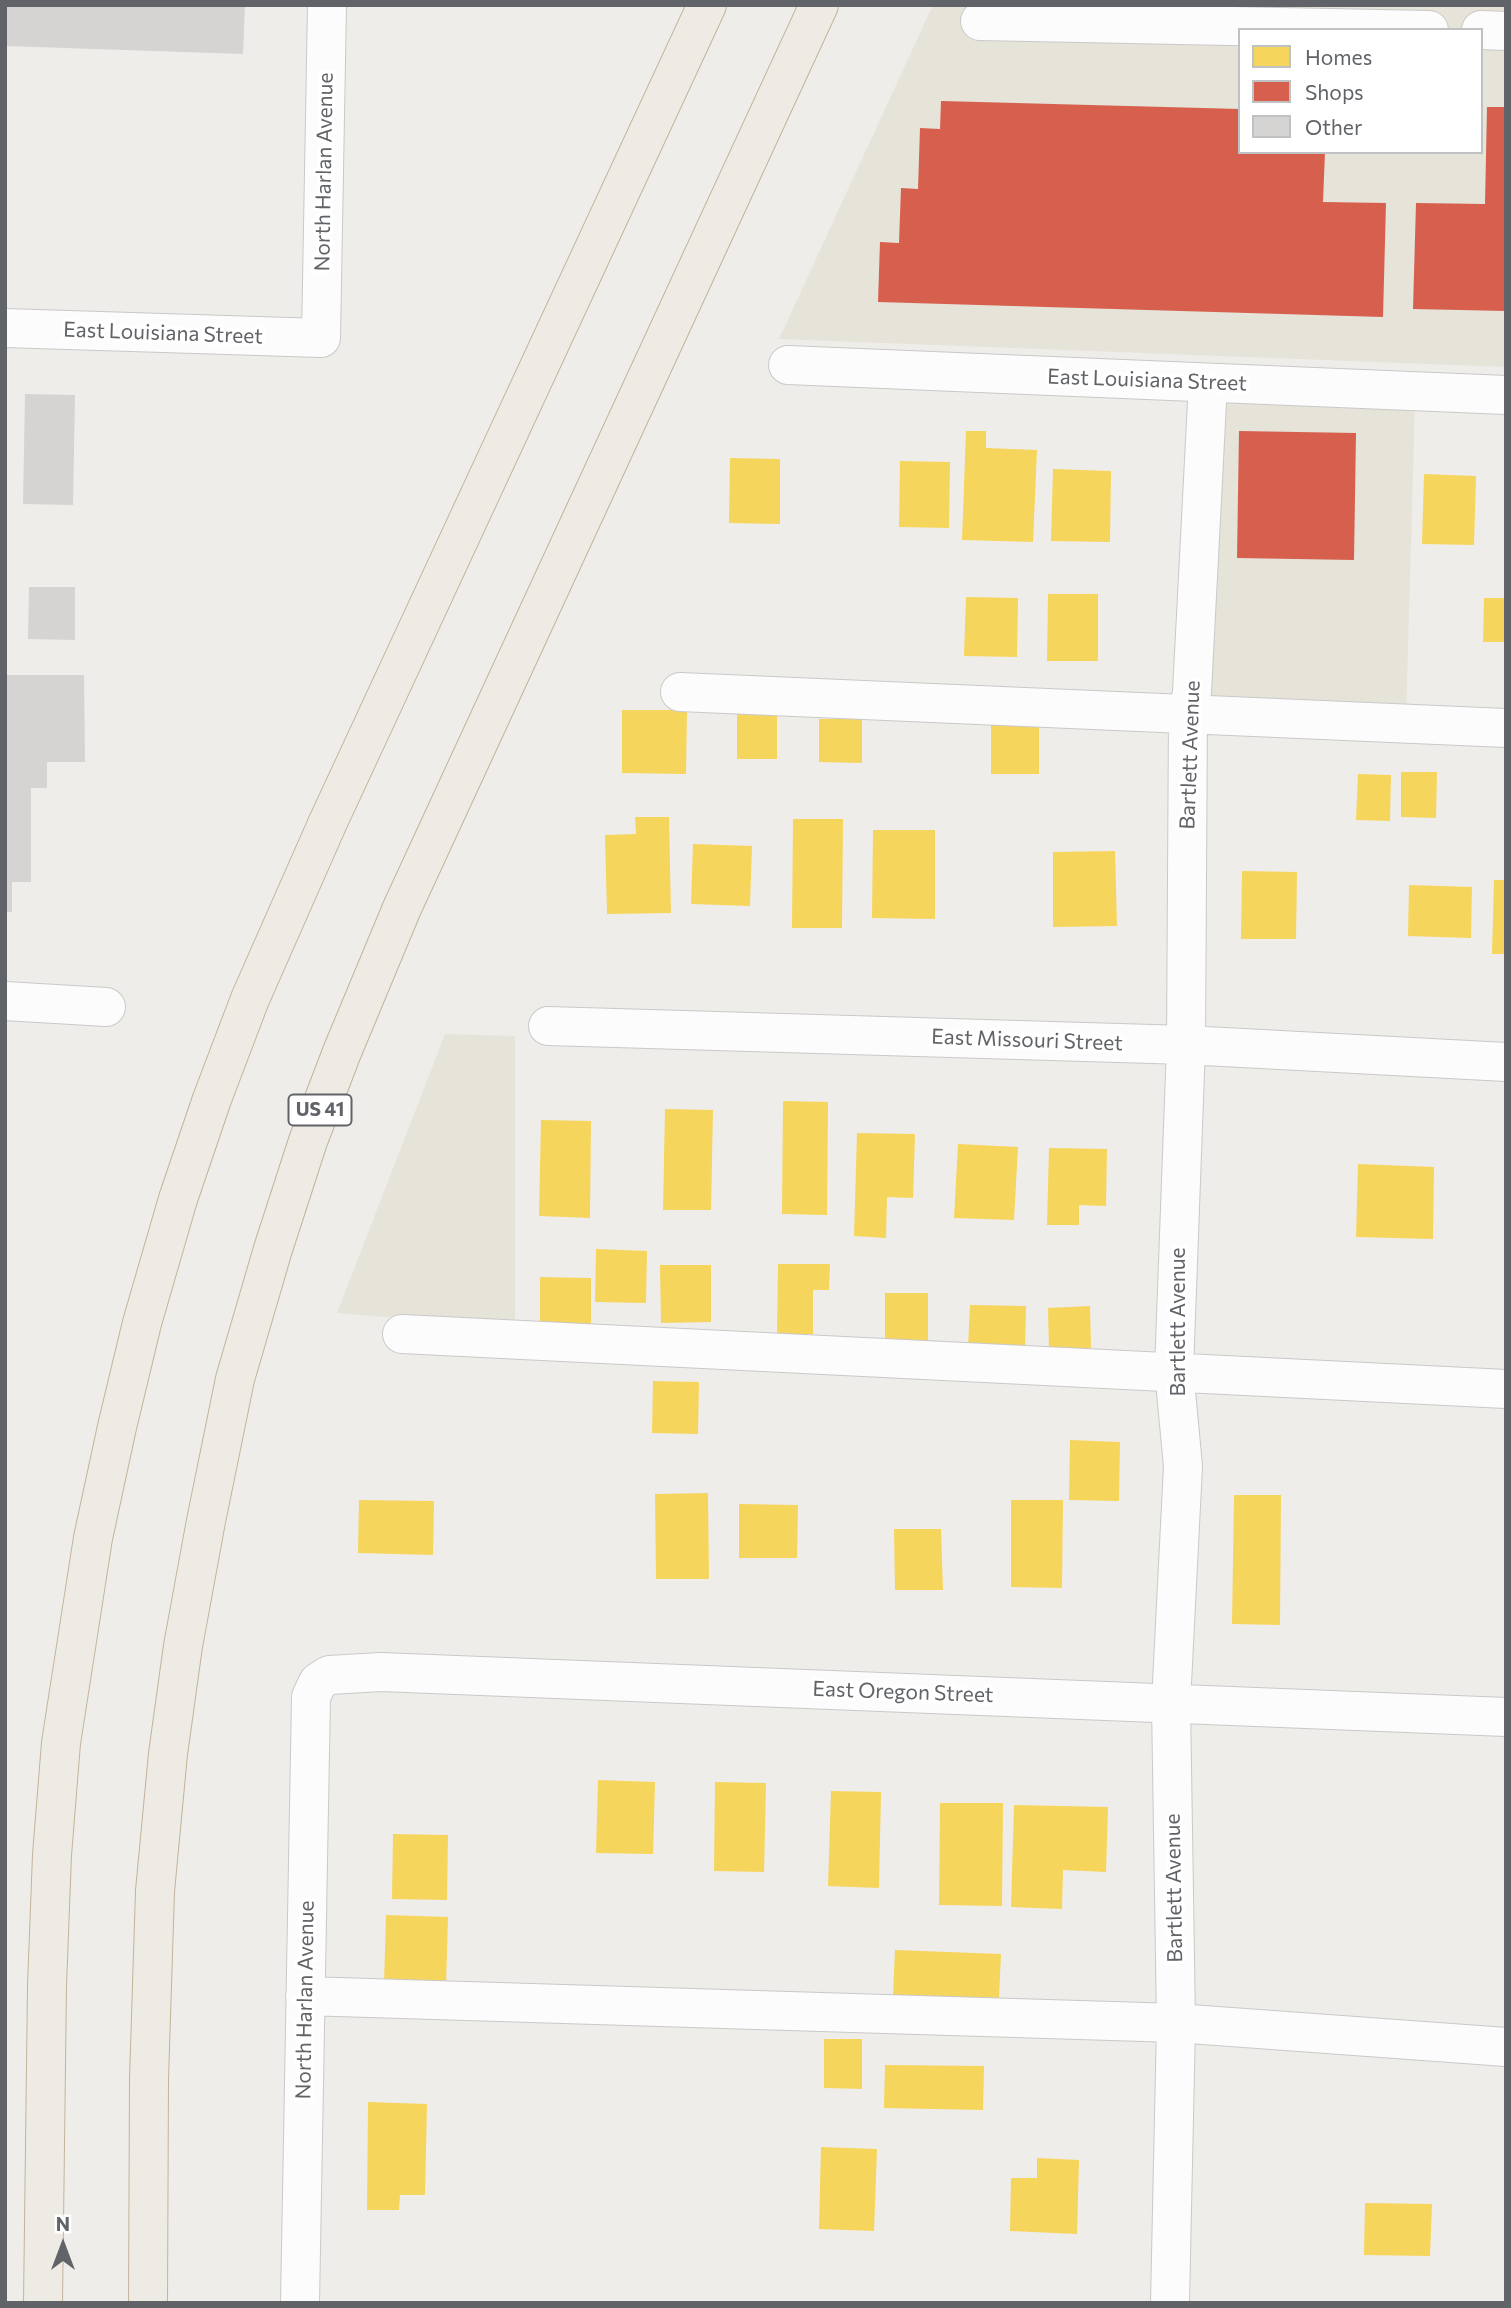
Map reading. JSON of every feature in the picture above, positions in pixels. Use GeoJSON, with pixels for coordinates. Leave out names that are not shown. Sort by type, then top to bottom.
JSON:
{"type":"FeatureCollection","features":[{"type":"Feature","properties":{"kind":"highway"},"geometry":{"type":"LineString","coordinates":[[43,2303],[47,1986],[52,1855],[61,1743],[93,1538],[146,1310],[199,1136],[250,999],[334,809],[707,5]]}},
{"type":"Feature","properties":{"kind":"highway","name":"US 41"},"geometry":{"type":"LineString","coordinates":[[148,2303],[149,2079],[155,1891],[168,1754],[183,1646],[208,1508],[235,1379],[269,1262],[308,1142],[402,908],[819,5]]}},
{"type":"Feature","properties":{"kind":"street","name":"North Harlan Avenue"},"geometry":{"type":"LineString","coordinates":[[321,338],[327,5]]}},
{"type":"Feature","properties":{"kind":"street"},"geometry":{"type":"LineString","coordinates":[[1359,5],[1359,28]]}},
{"type":"Feature","properties":{"kind":"street"},"geometry":{"type":"LineString","coordinates":[[981,21],[1312,28]]}},
{"type":"Feature","properties":{"kind":"street"},"geometry":{"type":"LineString","coordinates":[[1483,30],[1506,31]]}},
{"type":"Feature","properties":{"kind":"street","name":"East Louisiana Street"},"geometry":{"type":"LineString","coordinates":[[5,328],[321,338]]}},
{"type":"Feature","properties":{"kind":"street","name":"East Louisiana Street"},"geometry":{"type":"LineString","coordinates":[[788,365],[1506,396]]}},
{"type":"Feature","properties":{"kind":"street","name":"Bartlett Avenue"},"geometry":{"type":"LineString","coordinates":[[1170,2303],[1176,2023],[1171,1703],[1183,1466],[1174,1371],[1186,1045],[1188,713],[1192,692],[1208,383]]}},
{"type":"Feature","properties":{"kind":"street"},"geometry":{"type":"LineString","coordinates":[[680,692],[1506,728]]}},
{"type":"Feature","properties":{"kind":"street"},"geometry":{"type":"LineString","coordinates":[[5,1001],[106,1007]]}},
{"type":"Feature","properties":{"kind":"street","name":"East Missouri Street"},"geometry":{"type":"LineString","coordinates":[[548,1026],[1186,1045],[1506,1062]]}},
{"type":"Feature","properties":{"kind":"street"},"geometry":{"type":"LineString","coordinates":[[402,1334],[1506,1389]]}},
{"type":"Feature","properties":{"kind":"street","name":"East Oregon Street"},"geometry":{"type":"LineString","coordinates":[[311,1697],[318,1682],[329,1675],[381,1672],[1506,1717]]}},
{"type":"Feature","properties":{"kind":"street","name":"North Harlan Avenue"},"geometry":{"type":"LineString","coordinates":[[300,2303],[311,1697]]}},
{"type":"Feature","properties":{"kind":"street"},"geometry":{"type":"LineString","coordinates":[[305,1996],[1176,2023],[1506,2047]]}},
{"type":"Feature","properties":{"kind":"shaded area"},"geometry":{"type":"Polygon","coordinates":[[[933,5],[1506,5],[1506,367],[779,339],[933,5]]]}},
{"type":"Feature","properties":{"kind":"shaded area"},"geometry":{"type":"Polygon","coordinates":[[[1219,395],[1415,402],[1406,720],[1211,711],[1219,395]]]}},
{"type":"Feature","properties":{"kind":"shaded area"},"geometry":{"type":"Polygon","coordinates":[[[445,1034],[515,1036],[515,1328],[337,1313],[445,1034]]]}},
{"type":"Feature","properties":{"kind":"building: Homes"},"geometry":{"type":"Polygon","coordinates":[[[966,431],[986,431],[986,448],[1037,450],[1033,542],[962,540],[966,431]]]}},
{"type":"Feature","properties":{"kind":"building: Homes"},"geometry":{"type":"Polygon","coordinates":[[[730,458],[780,459],[780,524],[729,523],[730,458]]]}},
{"type":"Feature","properties":{"kind":"building: Homes"},"geometry":{"type":"Polygon","coordinates":[[[900,461],[950,462],[949,528],[899,527],[900,461]]]}},
{"type":"Feature","properties":{"kind":"building: Homes"},"geometry":{"type":"Polygon","coordinates":[[[1053,469],[1111,471],[1110,542],[1051,541],[1053,469]]]}},
{"type":"Feature","properties":{"kind":"building: Homes"},"geometry":{"type":"Polygon","coordinates":[[[1424,474],[1476,476],[1474,545],[1422,544],[1424,474]]]}},
{"type":"Feature","properties":{"kind":"building: Homes"},"geometry":{"type":"Polygon","coordinates":[[[1048,594],[1098,594],[1098,661],[1047,661],[1048,594]]]}},
{"type":"Feature","properties":{"kind":"building: Homes"},"geometry":{"type":"Polygon","coordinates":[[[966,597],[1018,598],[1017,657],[964,656],[966,597]]]}},
{"type":"Feature","properties":{"kind":"building: Homes"},"geometry":{"type":"Polygon","coordinates":[[[1484,598],[1506,598],[1506,642],[1483,642],[1484,598]]]}},
{"type":"Feature","properties":{"kind":"building: Homes"},"geometry":{"type":"Polygon","coordinates":[[[622,710],[687,710],[686,774],[622,773],[622,710]]]}},
{"type":"Feature","properties":{"kind":"building: Homes"},"geometry":{"type":"Polygon","coordinates":[[[737,714],[777,714],[777,759],[737,759],[737,714]]]}},
{"type":"Feature","properties":{"kind":"building: Homes"},"geometry":{"type":"Polygon","coordinates":[[[819,719],[862,719],[862,763],[819,762],[819,719]]]}},
{"type":"Feature","properties":{"kind":"building: Homes"},"geometry":{"type":"Polygon","coordinates":[[[991,725],[1039,725],[1039,774],[991,774],[991,725]]]}},
{"type":"Feature","properties":{"kind":"building: Homes"},"geometry":{"type":"Polygon","coordinates":[[[1401,772],[1437,772],[1436,818],[1401,817],[1401,772]]]}},
{"type":"Feature","properties":{"kind":"building: Homes"},"geometry":{"type":"Polygon","coordinates":[[[1358,774],[1391,775],[1390,821],[1356,820],[1358,774]]]}},
{"type":"Feature","properties":{"kind":"building: Homes"},"geometry":{"type":"Polygon","coordinates":[[[635,817],[669,817],[671,913],[607,914],[605,835],[636,834],[635,817]]]}},
{"type":"Feature","properties":{"kind":"building: Homes"},"geometry":{"type":"Polygon","coordinates":[[[793,819],[843,819],[842,928],[792,928],[793,819]]]}},
{"type":"Feature","properties":{"kind":"building: Homes"},"geometry":{"type":"Polygon","coordinates":[[[873,830],[935,830],[935,919],[872,918],[873,830]]]}},
{"type":"Feature","properties":{"kind":"building: Homes"},"geometry":{"type":"Polygon","coordinates":[[[693,844],[752,846],[750,906],[691,904],[693,844]]]}},
{"type":"Feature","properties":{"kind":"building: Homes"},"geometry":{"type":"Polygon","coordinates":[[[1115,851],[1117,926],[1053,927],[1053,852],[1115,851]]]}},
{"type":"Feature","properties":{"kind":"building: Homes"},"geometry":{"type":"Polygon","coordinates":[[[1242,871],[1297,872],[1296,939],[1241,939],[1242,871]]]}},
{"type":"Feature","properties":{"kind":"building: Homes"},"geometry":{"type":"Polygon","coordinates":[[[1494,880],[1506,880],[1506,954],[1492,954],[1494,880]]]}},
{"type":"Feature","properties":{"kind":"building: Homes"},"geometry":{"type":"Polygon","coordinates":[[[1409,885],[1472,887],[1471,938],[1408,936],[1409,885]]]}},
{"type":"Feature","properties":{"kind":"building: Homes"},"geometry":{"type":"Polygon","coordinates":[[[783,1101],[828,1102],[827,1215],[782,1214],[783,1101]]]}},
{"type":"Feature","properties":{"kind":"building: Homes"},"geometry":{"type":"Polygon","coordinates":[[[665,1109],[713,1110],[711,1210],[663,1210],[665,1109]]]}},
{"type":"Feature","properties":{"kind":"building: Homes"},"geometry":{"type":"Polygon","coordinates":[[[541,1120],[591,1121],[590,1218],[539,1216],[541,1120]]]}},
{"type":"Feature","properties":{"kind":"building: Homes"},"geometry":{"type":"Polygon","coordinates":[[[857,1133],[915,1134],[913,1198],[887,1197],[886,1238],[854,1236],[857,1133]]]}},
{"type":"Feature","properties":{"kind":"building: Homes"},"geometry":{"type":"Polygon","coordinates":[[[958,1144],[1018,1147],[1014,1220],[954,1218],[958,1144]]]}},
{"type":"Feature","properties":{"kind":"building: Homes"},"geometry":{"type":"Polygon","coordinates":[[[1049,1148],[1107,1149],[1106,1206],[1079,1205],[1079,1225],[1047,1225],[1049,1148]]]}},
{"type":"Feature","properties":{"kind":"building: Homes"},"geometry":{"type":"Polygon","coordinates":[[[1358,1164],[1434,1167],[1433,1239],[1356,1237],[1358,1164]]]}},
{"type":"Feature","properties":{"kind":"building: Homes"},"geometry":{"type":"Polygon","coordinates":[[[596,1249],[647,1251],[646,1303],[595,1302],[596,1249]]]}},
{"type":"Feature","properties":{"kind":"building: Homes"},"geometry":{"type":"Polygon","coordinates":[[[778,1264],[830,1264],[829,1290],[813,1290],[813,1334],[777,1334],[778,1264]]]}},
{"type":"Feature","properties":{"kind":"building: Homes"},"geometry":{"type":"Polygon","coordinates":[[[660,1265],[711,1265],[711,1322],[661,1323],[660,1265]]]}},
{"type":"Feature","properties":{"kind":"building: Homes"},"geometry":{"type":"Polygon","coordinates":[[[540,1277],[591,1278],[591,1330],[540,1329],[540,1277]]]}},
{"type":"Feature","properties":{"kind":"building: Homes"},"geometry":{"type":"Polygon","coordinates":[[[885,1293],[928,1293],[928,1344],[885,1344],[885,1293]]]}},
{"type":"Feature","properties":{"kind":"building: Homes"},"geometry":{"type":"Polygon","coordinates":[[[970,1305],[1026,1306],[1025,1349],[968,1348],[970,1305]]]}},
{"type":"Feature","properties":{"kind":"building: Homes"},"geometry":{"type":"Polygon","coordinates":[[[1090,1306],[1091,1348],[1049,1350],[1048,1308],[1090,1306]]]}},
{"type":"Feature","properties":{"kind":"building: Homes"},"geometry":{"type":"Polygon","coordinates":[[[653,1381],[699,1382],[698,1434],[652,1433],[653,1381]]]}},
{"type":"Feature","properties":{"kind":"building: Homes"},"geometry":{"type":"Polygon","coordinates":[[[1070,1440],[1120,1442],[1119,1501],[1069,1500],[1070,1440]]]}},
{"type":"Feature","properties":{"kind":"building: Homes"},"geometry":{"type":"Polygon","coordinates":[[[708,1493],[709,1579],[656,1579],[655,1494],[708,1493]]]}},
{"type":"Feature","properties":{"kind":"building: Homes"},"geometry":{"type":"Polygon","coordinates":[[[1234,1495],[1281,1495],[1280,1625],[1232,1624],[1234,1495]]]}},
{"type":"Feature","properties":{"kind":"building: Homes"},"geometry":{"type":"Polygon","coordinates":[[[359,1500],[434,1501],[433,1555],[358,1553],[359,1500]]]}},
{"type":"Feature","properties":{"kind":"building: Homes"},"geometry":{"type":"Polygon","coordinates":[[[1011,1500],[1063,1500],[1062,1588],[1011,1587],[1011,1500]]]}},
{"type":"Feature","properties":{"kind":"building: Homes"},"geometry":{"type":"Polygon","coordinates":[[[739,1504],[798,1505],[797,1558],[739,1558],[739,1504]]]}},
{"type":"Feature","properties":{"kind":"building: Homes"},"geometry":{"type":"Polygon","coordinates":[[[894,1529],[941,1529],[943,1590],[895,1590],[894,1529]]]}},
{"type":"Feature","properties":{"kind":"building: Homes"},"geometry":{"type":"Polygon","coordinates":[[[598,1780],[655,1782],[653,1854],[596,1853],[598,1780]]]}},
{"type":"Feature","properties":{"kind":"building: Homes"},"geometry":{"type":"Polygon","coordinates":[[[715,1782],[766,1783],[764,1872],[714,1871],[715,1782]]]}},
{"type":"Feature","properties":{"kind":"building: Homes"},"geometry":{"type":"Polygon","coordinates":[[[831,1791],[881,1792],[879,1888],[828,1886],[831,1791]]]}},
{"type":"Feature","properties":{"kind":"building: Homes"},"geometry":{"type":"Polygon","coordinates":[[[940,1803],[1003,1803],[1002,1906],[939,1905],[940,1803]]]}},
{"type":"Feature","properties":{"kind":"building: Homes"},"geometry":{"type":"Polygon","coordinates":[[[1014,1805],[1108,1807],[1106,1872],[1063,1870],[1062,1909],[1011,1907],[1014,1805]]]}},
{"type":"Feature","properties":{"kind":"building: Homes"},"geometry":{"type":"Polygon","coordinates":[[[393,1834],[448,1835],[447,1900],[392,1899],[393,1834]]]}},
{"type":"Feature","properties":{"kind":"building: Homes"},"geometry":{"type":"Polygon","coordinates":[[[386,1915],[448,1917],[446,1986],[384,1985],[386,1915]]]}},
{"type":"Feature","properties":{"kind":"building: Homes"},"geometry":{"type":"Polygon","coordinates":[[[895,1950],[1001,1954],[999,1998],[893,1995],[895,1950]]]}},
{"type":"Feature","properties":{"kind":"building: Homes"},"geometry":{"type":"Polygon","coordinates":[[[824,2039],[862,2039],[862,2089],[824,2088],[824,2039]]]}},
{"type":"Feature","properties":{"kind":"building: Homes"},"geometry":{"type":"Polygon","coordinates":[[[885,2065],[984,2066],[983,2110],[884,2108],[885,2065]]]}},
{"type":"Feature","properties":{"kind":"building: Homes"},"geometry":{"type":"Polygon","coordinates":[[[368,2102],[427,2104],[425,2195],[400,2195],[399,2210],[367,2210],[368,2102]]]}},
{"type":"Feature","properties":{"kind":"building: Homes"},"geometry":{"type":"Polygon","coordinates":[[[821,2147],[877,2149],[874,2231],[819,2229],[821,2147]]]}},
{"type":"Feature","properties":{"kind":"building: Homes"},"geometry":{"type":"Polygon","coordinates":[[[1037,2158],[1079,2160],[1077,2234],[1010,2231],[1011,2178],[1037,2178],[1037,2158]]]}},
{"type":"Feature","properties":{"kind":"building: Homes"},"geometry":{"type":"Polygon","coordinates":[[[1365,2203],[1432,2204],[1430,2256],[1364,2255],[1365,2203]]]}},
{"type":"Feature","properties":{"kind":"building: Shops"},"geometry":{"type":"Polygon","coordinates":[[[941,101],[1238,109],[1238,154],[1325,154],[1323,202],[1386,203],[1383,317],[878,302],[880,242],[899,243],[901,188],[918,189],[920,128],[940,129],[941,101]]]}},
{"type":"Feature","properties":{"kind":"building: Shops"},"geometry":{"type":"Polygon","coordinates":[[[1487,107],[1506,107],[1506,311],[1413,309],[1416,203],[1485,204],[1487,107]]]}},
{"type":"Feature","properties":{"kind":"building: Shops"},"geometry":{"type":"Polygon","coordinates":[[[1239,431],[1356,433],[1354,560],[1237,558],[1239,431]]]}},
{"type":"Feature","properties":{"kind":"building: Other"},"geometry":{"type":"Polygon","coordinates":[[[5,5],[245,5],[243,54],[5,46],[5,5]]]}},
{"type":"Feature","properties":{"kind":"building: Other"},"geometry":{"type":"Polygon","coordinates":[[[25,394],[75,395],[73,505],[23,504],[25,394]]]}},
{"type":"Feature","properties":{"kind":"building: Other"},"geometry":{"type":"Polygon","coordinates":[[[29,587],[75,587],[75,640],[28,639],[29,587]]]}},
{"type":"Feature","properties":{"kind":"building: Other"},"geometry":{"type":"Polygon","coordinates":[[[5,675],[84,675],[85,762],[47,762],[47,788],[31,788],[31,882],[12,882],[12,912],[5,912],[5,675]]]}}]}
